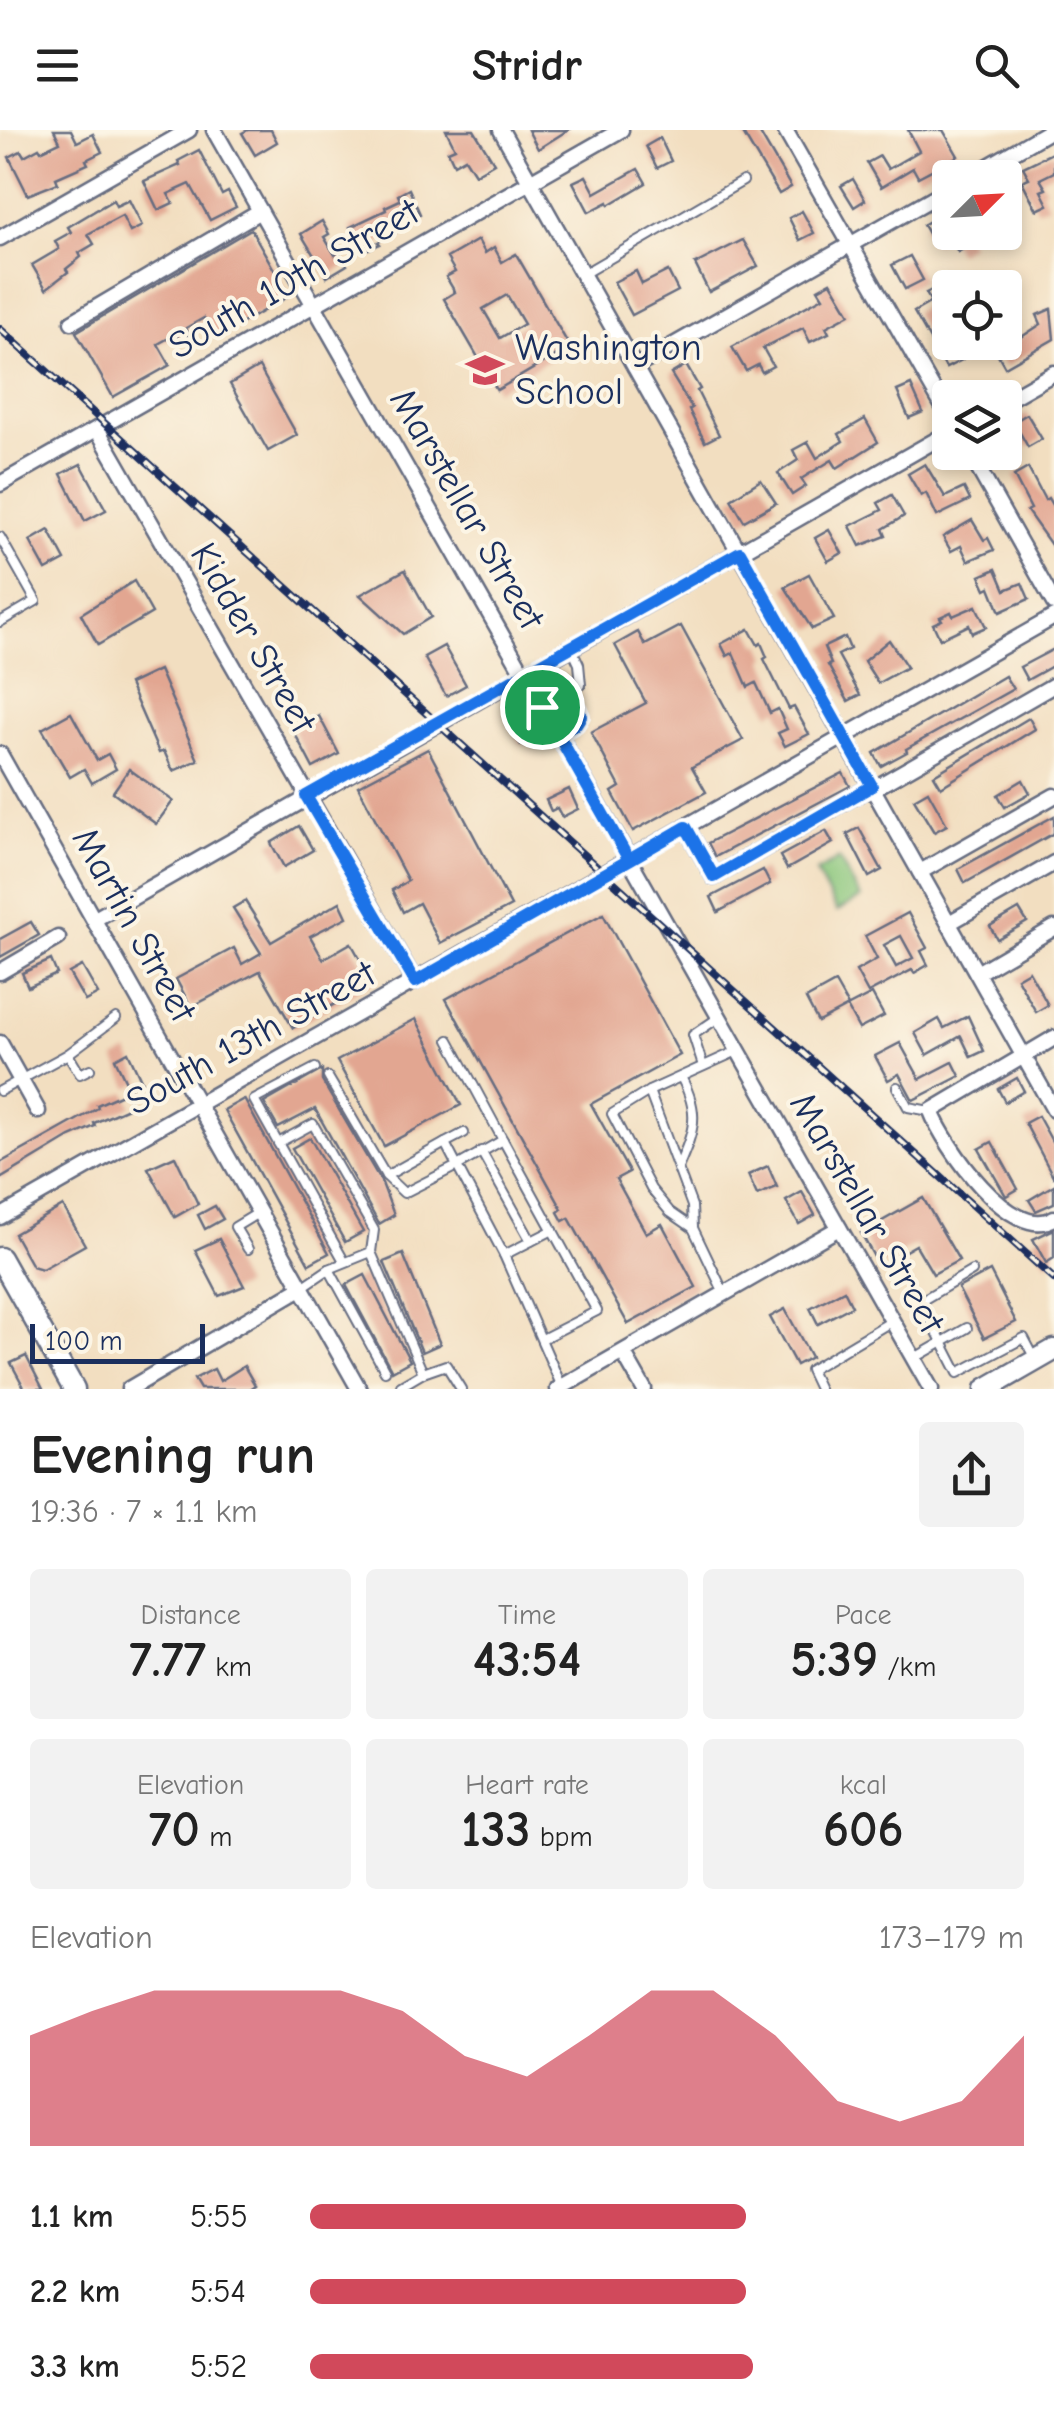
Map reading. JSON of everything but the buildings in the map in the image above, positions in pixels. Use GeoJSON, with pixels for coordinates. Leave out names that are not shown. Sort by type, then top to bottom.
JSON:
{"type":"FeatureCollection","features":[{"type":"Feature","properties":{"kind":"main road"},"geometry":{"type":"LineString","coordinates":[[0,1258],[74,1389]]}},
{"type":"Feature","properties":{"kind":"main road"},"geometry":{"type":"LineString","coordinates":[[986,1389],[1045,1356]]}},
{"type":"Feature","properties":{"kind":"street"},"geometry":{"type":"LineString","coordinates":[[0,238],[188,130]]}},
{"type":"Feature","properties":{"kind":"street","name":"Marstellar Street"},"geometry":{"type":"LineString","coordinates":[[214,130],[930,1389]]}},
{"type":"Feature","properties":{"kind":"street"},"geometry":{"type":"LineString","coordinates":[[501,130],[1054,1110]]}},
{"type":"Feature","properties":{"kind":"street","name":"South 10th Street"},"geometry":{"type":"LineString","coordinates":[[0,484],[621,130]]}},
{"type":"Feature","properties":{"kind":"street"},"geometry":{"type":"LineString","coordinates":[[785,130],[932,388]]}},
{"type":"Feature","properties":{"kind":"street"},"geometry":{"type":"LineString","coordinates":[[999,160],[1051,130]]}},
{"type":"Feature","properties":{"kind":"street"},"geometry":{"type":"LineString","coordinates":[[635,367],[932,198]]}},
{"type":"Feature","properties":{"kind":"street"},"geometry":{"type":"LineString","coordinates":[[72,322],[260,210]]}},
{"type":"Feature","properties":{"kind":"street"},"geometry":{"type":"LineString","coordinates":[[1022,391],[1054,373]]}},
{"type":"Feature","properties":{"kind":"street","name":"Kidder Street"},"geometry":{"type":"LineString","coordinates":[[96,429],[415,982]]}},
{"type":"Feature","properties":{"kind":"street"},"geometry":{"type":"LineString","coordinates":[[96,919],[932,442]]}},
{"type":"Feature","properties":{"kind":"street"},"geometry":{"type":"LineString","coordinates":[[979,470],[1054,604]]}},
{"type":"Feature","properties":{"kind":"street","name":"South 13th Street"},"geometry":{"type":"LineString","coordinates":[[0,1217],[1054,617]]}},
{"type":"Feature","properties":{"kind":"street"},"geometry":{"type":"LineString","coordinates":[[686,827],[714,877],[1054,685]]}},
{"type":"Feature","properties":{"kind":"street","name":"Martin Street"},"geometry":{"type":"LineString","coordinates":[[0,754],[358,1389]]}},
{"type":"Feature","properties":{"kind":"street"},"geometry":{"type":"LineString","coordinates":[[920,872],[1054,796]]}},
{"type":"Feature","properties":{"kind":"street"},"geometry":{"type":"LineString","coordinates":[[949,923],[1054,863]]}},
{"type":"Feature","properties":{"kind":"street"},"geometry":{"type":"LineString","coordinates":[[977,973],[1054,928]]}},
{"type":"Feature","properties":{"kind":"street"},"geometry":{"type":"LineString","coordinates":[[0,972],[58,938]]}},
{"type":"Feature","properties":{"kind":"street"},"geometry":{"type":"LineString","coordinates":[[1054,1038],[931,1111],[970,1173],[994,1200],[1030,1223],[1054,1218]]}},
{"type":"Feature","properties":{"kind":"street"},"geometry":{"type":"LineString","coordinates":[[0,1043],[38,1111]]}},
{"type":"Feature","properties":{"kind":"street"},"geometry":{"type":"LineString","coordinates":[[560,1388],[839,1228]]}},
{"type":"Feature","properties":{"kind":"street"},"geometry":{"type":"LineString","coordinates":[[129,1389],[301,1288]]}},
{"type":"Feature","properties":{"kind":"street"},"geometry":{"type":"LineString","coordinates":[[624,1354],[644,1389]]}},
{"type":"Feature","properties":{"kind":"lane"},"geometry":{"type":"LineString","coordinates":[[583,274],[743,181]]}},
{"type":"Feature","properties":{"kind":"lane"},"geometry":{"type":"LineString","coordinates":[[0,537],[36,601],[0,622]]}},
{"type":"Feature","properties":{"kind":"lane"},"geometry":{"type":"LineString","coordinates":[[542,707],[581,684],[583,679],[571,647]]}},
{"type":"Feature","properties":{"kind":"lane"},"geometry":{"type":"LineString","coordinates":[[558,734],[576,724],[581,716],[570,691]]}},
{"type":"Feature","properties":{"kind":"lane"},"geometry":{"type":"LineString","coordinates":[[0,1091],[68,1054],[116,1018]]}},
{"type":"Feature","properties":{"kind":"lane"},"geometry":{"type":"LineString","coordinates":[[703,1066],[693,1035],[718,1018]]}},
{"type":"Feature","properties":{"kind":"lane"},"geometry":{"type":"LineString","coordinates":[[448,1040],[597,1311],[542,1339]]}},
{"type":"Feature","properties":{"kind":"lane"},"geometry":{"type":"LineString","coordinates":[[693,1228],[670,1212],[651,1190],[612,1114],[736,1051]]}},
{"type":"Feature","properties":{"kind":"lane"},"geometry":{"type":"LineString","coordinates":[[68,1054],[80,1074],[90,1069]]}},
{"type":"Feature","properties":{"kind":"lane"},"geometry":{"type":"LineString","coordinates":[[314,1068],[254,1100],[344,1261]]}},
{"type":"Feature","properties":{"kind":"lane"},"geometry":{"type":"LineString","coordinates":[[678,1168],[694,1114],[693,1100],[681,1076]]}},
{"type":"Feature","properties":{"kind":"lane"},"geometry":{"type":"LineString","coordinates":[[328,1077],[386,1176],[404,1193],[504,1140]]}},
{"type":"Feature","properties":{"kind":"lane"},"geometry":{"type":"LineString","coordinates":[[897,1087],[908,1107],[931,1111]]}},
{"type":"Feature","properties":{"kind":"lane"},"geometry":{"type":"LineString","coordinates":[[649,1092],[692,1206],[693,1228],[725,1295]]}},
{"type":"Feature","properties":{"kind":"lane"},"geometry":{"type":"LineString","coordinates":[[278,1143],[313,1124],[374,1230],[370,1252],[422,1372]]}},
{"type":"Feature","properties":{"kind":"lane"},"geometry":{"type":"LineString","coordinates":[[386,1176],[464,1133]]}},
{"type":"Feature","properties":{"kind":"lane"},"geometry":{"type":"LineString","coordinates":[[444,1143],[504,1255],[560,1388]]}},
{"type":"Feature","properties":{"kind":"lane"},"geometry":{"type":"LineString","coordinates":[[481,1152],[531,1241]]}},
{"type":"Feature","properties":{"kind":"lane"},"geometry":{"type":"LineString","coordinates":[[248,1249],[235,1227],[258,1213]]}},
{"type":"Feature","properties":{"kind":"lane"},"geometry":{"type":"LineString","coordinates":[[504,1255],[553,1230]]}},
{"type":"Feature","properties":{"kind":"lane"},"geometry":{"type":"LineString","coordinates":[[301,1288],[344,1261],[370,1252]]}},
{"type":"Feature","properties":{"kind":"lane"},"geometry":{"type":"LineString","coordinates":[[329,1269],[385,1371]]}},
{"type":"Feature","properties":{"kind":"lane"},"geometry":{"type":"LineString","coordinates":[[972,1272],[921,1302],[958,1372],[1024,1338],[1045,1356]]}},
{"type":"Feature","properties":{"kind":"lane"},"geometry":{"type":"LineString","coordinates":[[820,1389],[810,1370],[892,1321]]}},
{"type":"Feature","properties":{"kind":"lane"},"geometry":{"type":"LineString","coordinates":[[914,1359],[968,1328]]}},
{"type":"Feature","properties":{"kind":"lane"},"geometry":{"type":"LineString","coordinates":[[400,1386],[422,1372],[446,1366],[461,1389]]}},
{"type":"Feature","properties":{"kind":"green space"},"geometry":{"type":"Polygon","coordinates":[[[839,859],[861,898],[837,911],[816,872],[839,859]]]}},
{"type":"Feature","properties":{"kind":"railway"},"geometry":{"type":"LineString","coordinates":[[0,329],[1054,1279]]}},
{"type":"Feature","properties":{"kind":"place","name":"Washington School"},"geometry":{"type":"Point","coordinates":[485,370]}},
{"type":"Feature","properties":{"kind":"route"},"geometry":{"type":"LineString","coordinates":[[542,707],[570,691],[581,716],[576,724],[558,734],[629,860],[686,827],[714,877],[872,786],[740,552],[306,796],[415,982],[629,860],[542,707]]}}]}
